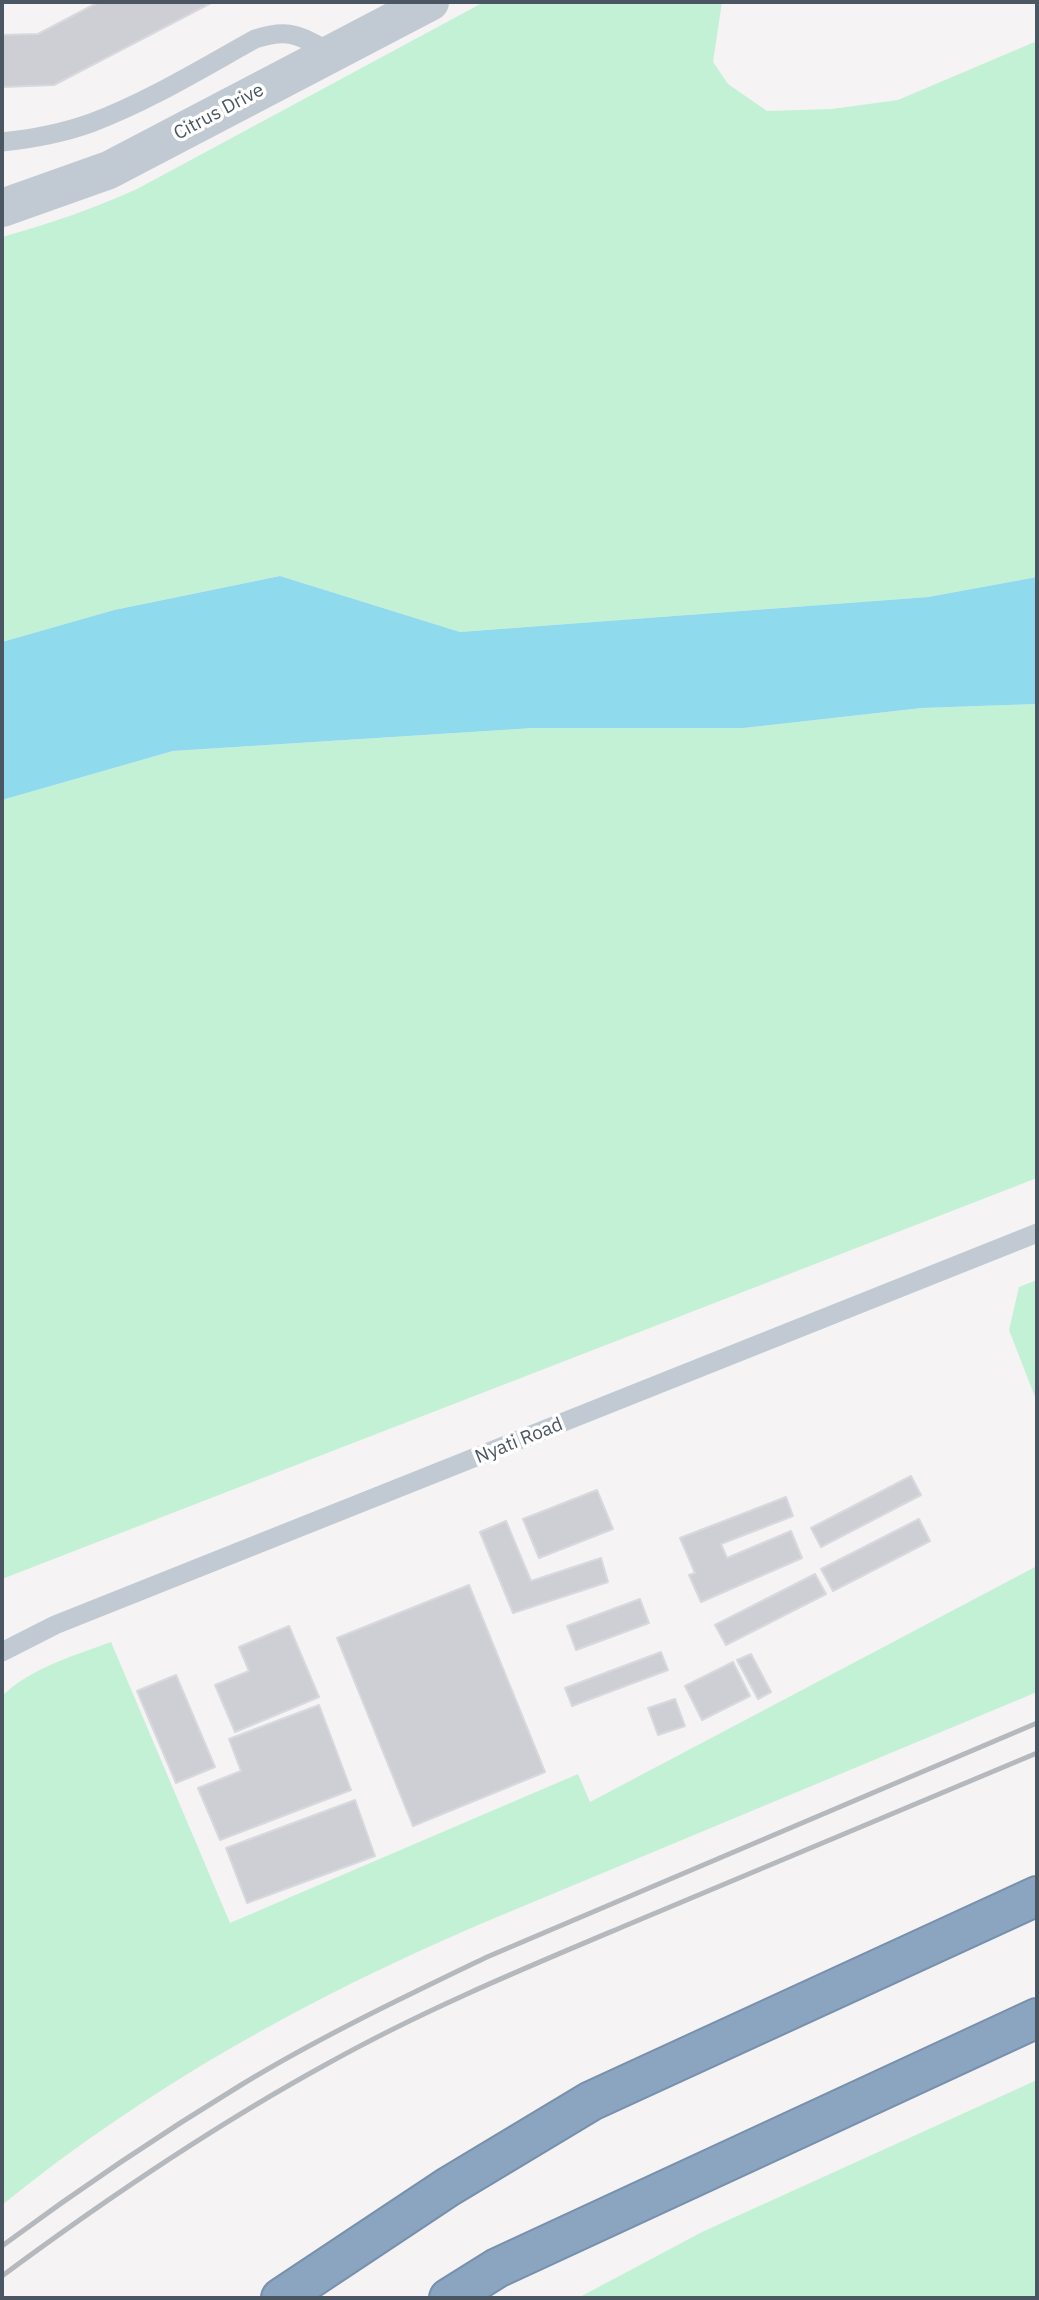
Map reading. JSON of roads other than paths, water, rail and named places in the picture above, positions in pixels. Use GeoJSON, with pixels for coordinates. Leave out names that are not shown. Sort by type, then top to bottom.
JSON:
{"type":"FeatureCollection","features":[{"type":"Feature","properties":{"kind":"highway"},"geometry":{"type":"LineString","coordinates":[[281,2298],[448,2187],[592,2101],[1037,1896]]}},
{"type":"Feature","properties":{"kind":"highway"},"geometry":{"type":"LineString","coordinates":[[449,2298],[497,2268],[1037,2018]]}},
{"type":"Feature","properties":{"kind":"street","name":"Citrus Drive"},"geometry":{"type":"LineString","coordinates":[[2,208],[109,170],[430,2]]}},
{"type":"Feature","properties":{"kind":"lane"},"geometry":{"type":"LineString","coordinates":[[2,142],[29,139],[89,124],[148,99],[255,39],[271,34],[293,33],[333,52]]}},
{"type":"Feature","properties":{"kind":"lane","name":"Nyati Road"},"geometry":{"type":"LineString","coordinates":[[2,1652],[55,1625],[1037,1233]]}},
{"type":"Feature","properties":{"kind":"water"},"geometry":{"type":"Polygon","coordinates":[[[280,576],[460,632],[928,597],[1037,577],[1037,704],[922,708],[744,728],[534,728],[173,751],[2,800],[2,642],[114,610],[280,576]]]}},
{"type":"Feature","properties":{"kind":"railway"},"geometry":{"type":"LineString","coordinates":[[2,2246],[210,2104],[301,2050],[362,2018],[487,1957],[1037,1723]]}},
{"type":"Feature","properties":{"kind":"railway"},"geometry":{"type":"LineString","coordinates":[[2,2276],[80,2219],[201,2139],[283,2089],[398,2026],[550,1957],[1037,1753]]}}]}
